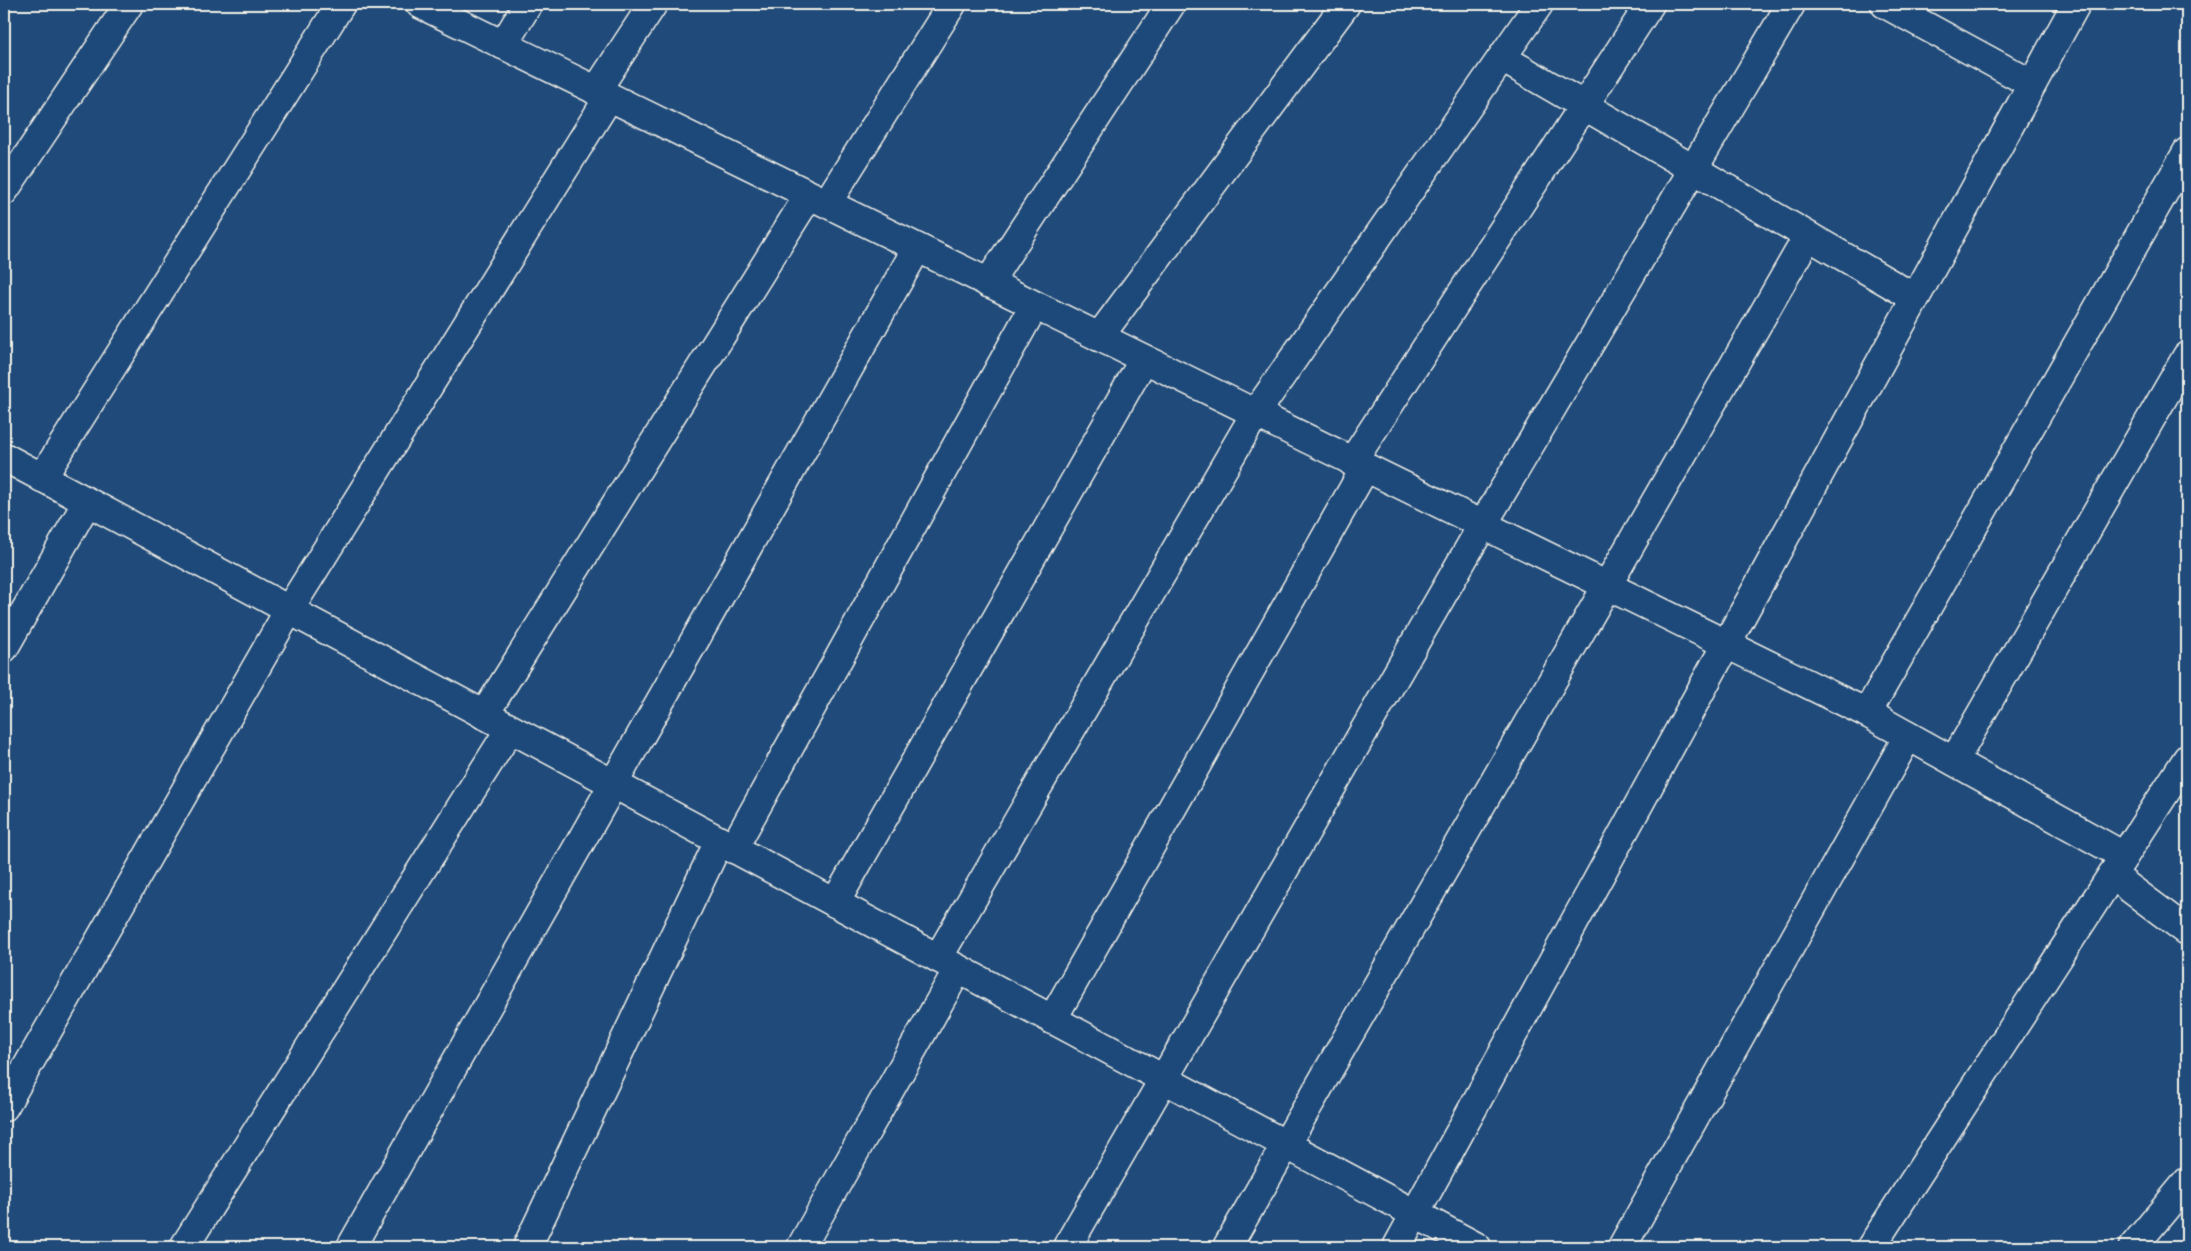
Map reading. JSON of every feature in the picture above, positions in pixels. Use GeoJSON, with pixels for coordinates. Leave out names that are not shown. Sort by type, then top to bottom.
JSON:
{"type":"FeatureCollection","features":[{"type":"Feature","properties":{"kind":"street"},"geometry":{"type":"LineString","coordinates":[[4,191],[130,4]]}},
{"type":"Feature","properties":{"kind":"street"},"geometry":{"type":"LineString","coordinates":[[42,478],[341,4]]}},
{"type":"Feature","properties":{"kind":"street"},"geometry":{"type":"LineString","coordinates":[[420,4],[1606,587],[1867,713],[1954,761],[2118,866],[2187,931]]}},
{"type":"Feature","properties":{"kind":"street"},"geometry":{"type":"LineString","coordinates":[[503,45],[528,4]]}},
{"type":"Feature","properties":{"kind":"street"},"geometry":{"type":"LineString","coordinates":[[4,1107],[289,610],[602,94],[653,4]]}},
{"type":"Feature","properties":{"kind":"street"},"geometry":{"type":"LineString","coordinates":[[484,714],[818,199],[952,4]]}},
{"type":"Feature","properties":{"kind":"street"},"geometry":{"type":"LineString","coordinates":[[988,283],[1171,4]]}},
{"type":"Feature","properties":{"kind":"street"},"geometry":{"type":"LineString","coordinates":[[1098,337],[1346,4]]}},
{"type":"Feature","properties":{"kind":"street"},"geometry":{"type":"LineString","coordinates":[[801,1247],[948,963],[1255,414],[1539,4]]}},
{"type":"Feature","properties":{"kind":"street"},"geometry":{"type":"LineString","coordinates":[[1052,1020],[1359,465],[1650,4]]}},
{"type":"Feature","properties":{"kind":"street"},"geometry":{"type":"LineString","coordinates":[[1067,1247],[1482,526],[1791,4]]}},
{"type":"Feature","properties":{"kind":"street"},"geometry":{"type":"LineString","coordinates":[[1885,4],[2032,84]]}},
{"type":"Feature","properties":{"kind":"street"},"geometry":{"type":"LineString","coordinates":[[1397,1247],[2076,4]]}},
{"type":"Feature","properties":{"kind":"street"},"geometry":{"type":"LineString","coordinates":[[1502,58],[1915,298]]}},
{"type":"Feature","properties":{"kind":"street"},"geometry":{"type":"LineString","coordinates":[[1867,713],[2187,152]]}},
{"type":"Feature","properties":{"kind":"street"},"geometry":{"type":"LineString","coordinates":[[1227,1247],[1808,236]]}},
{"type":"Feature","properties":{"kind":"street"},"geometry":{"type":"LineString","coordinates":[[351,1247],[917,248]]}},
{"type":"Feature","properties":{"kind":"street"},"geometry":{"type":"LineString","coordinates":[[527,1247],[726,845],[1034,306]]}},
{"type":"Feature","properties":{"kind":"street"},"geometry":{"type":"LineString","coordinates":[[1954,761],[2187,356]]}},
{"type":"Feature","properties":{"kind":"street"},"geometry":{"type":"LineString","coordinates":[[835,903],[1144,359]]}},
{"type":"Feature","properties":{"kind":"street"},"geometry":{"type":"LineString","coordinates":[[4,457],[1477,1247]]}},
{"type":"Feature","properties":{"kind":"street"},"geometry":{"type":"LineString","coordinates":[[4,648],[86,502]]}},
{"type":"Feature","properties":{"kind":"street"},"geometry":{"type":"LineString","coordinates":[[184,1247],[510,729]]}},
{"type":"Feature","properties":{"kind":"street"},"geometry":{"type":"LineString","coordinates":[[1622,1247],[1908,736]]}},
{"type":"Feature","properties":{"kind":"street"},"geometry":{"type":"LineString","coordinates":[[1871,1247],[2187,759]]}},
{"type":"Feature","properties":{"kind":"street"},"geometry":{"type":"LineString","coordinates":[[2133,1247],[2187,1182]]}}]}
